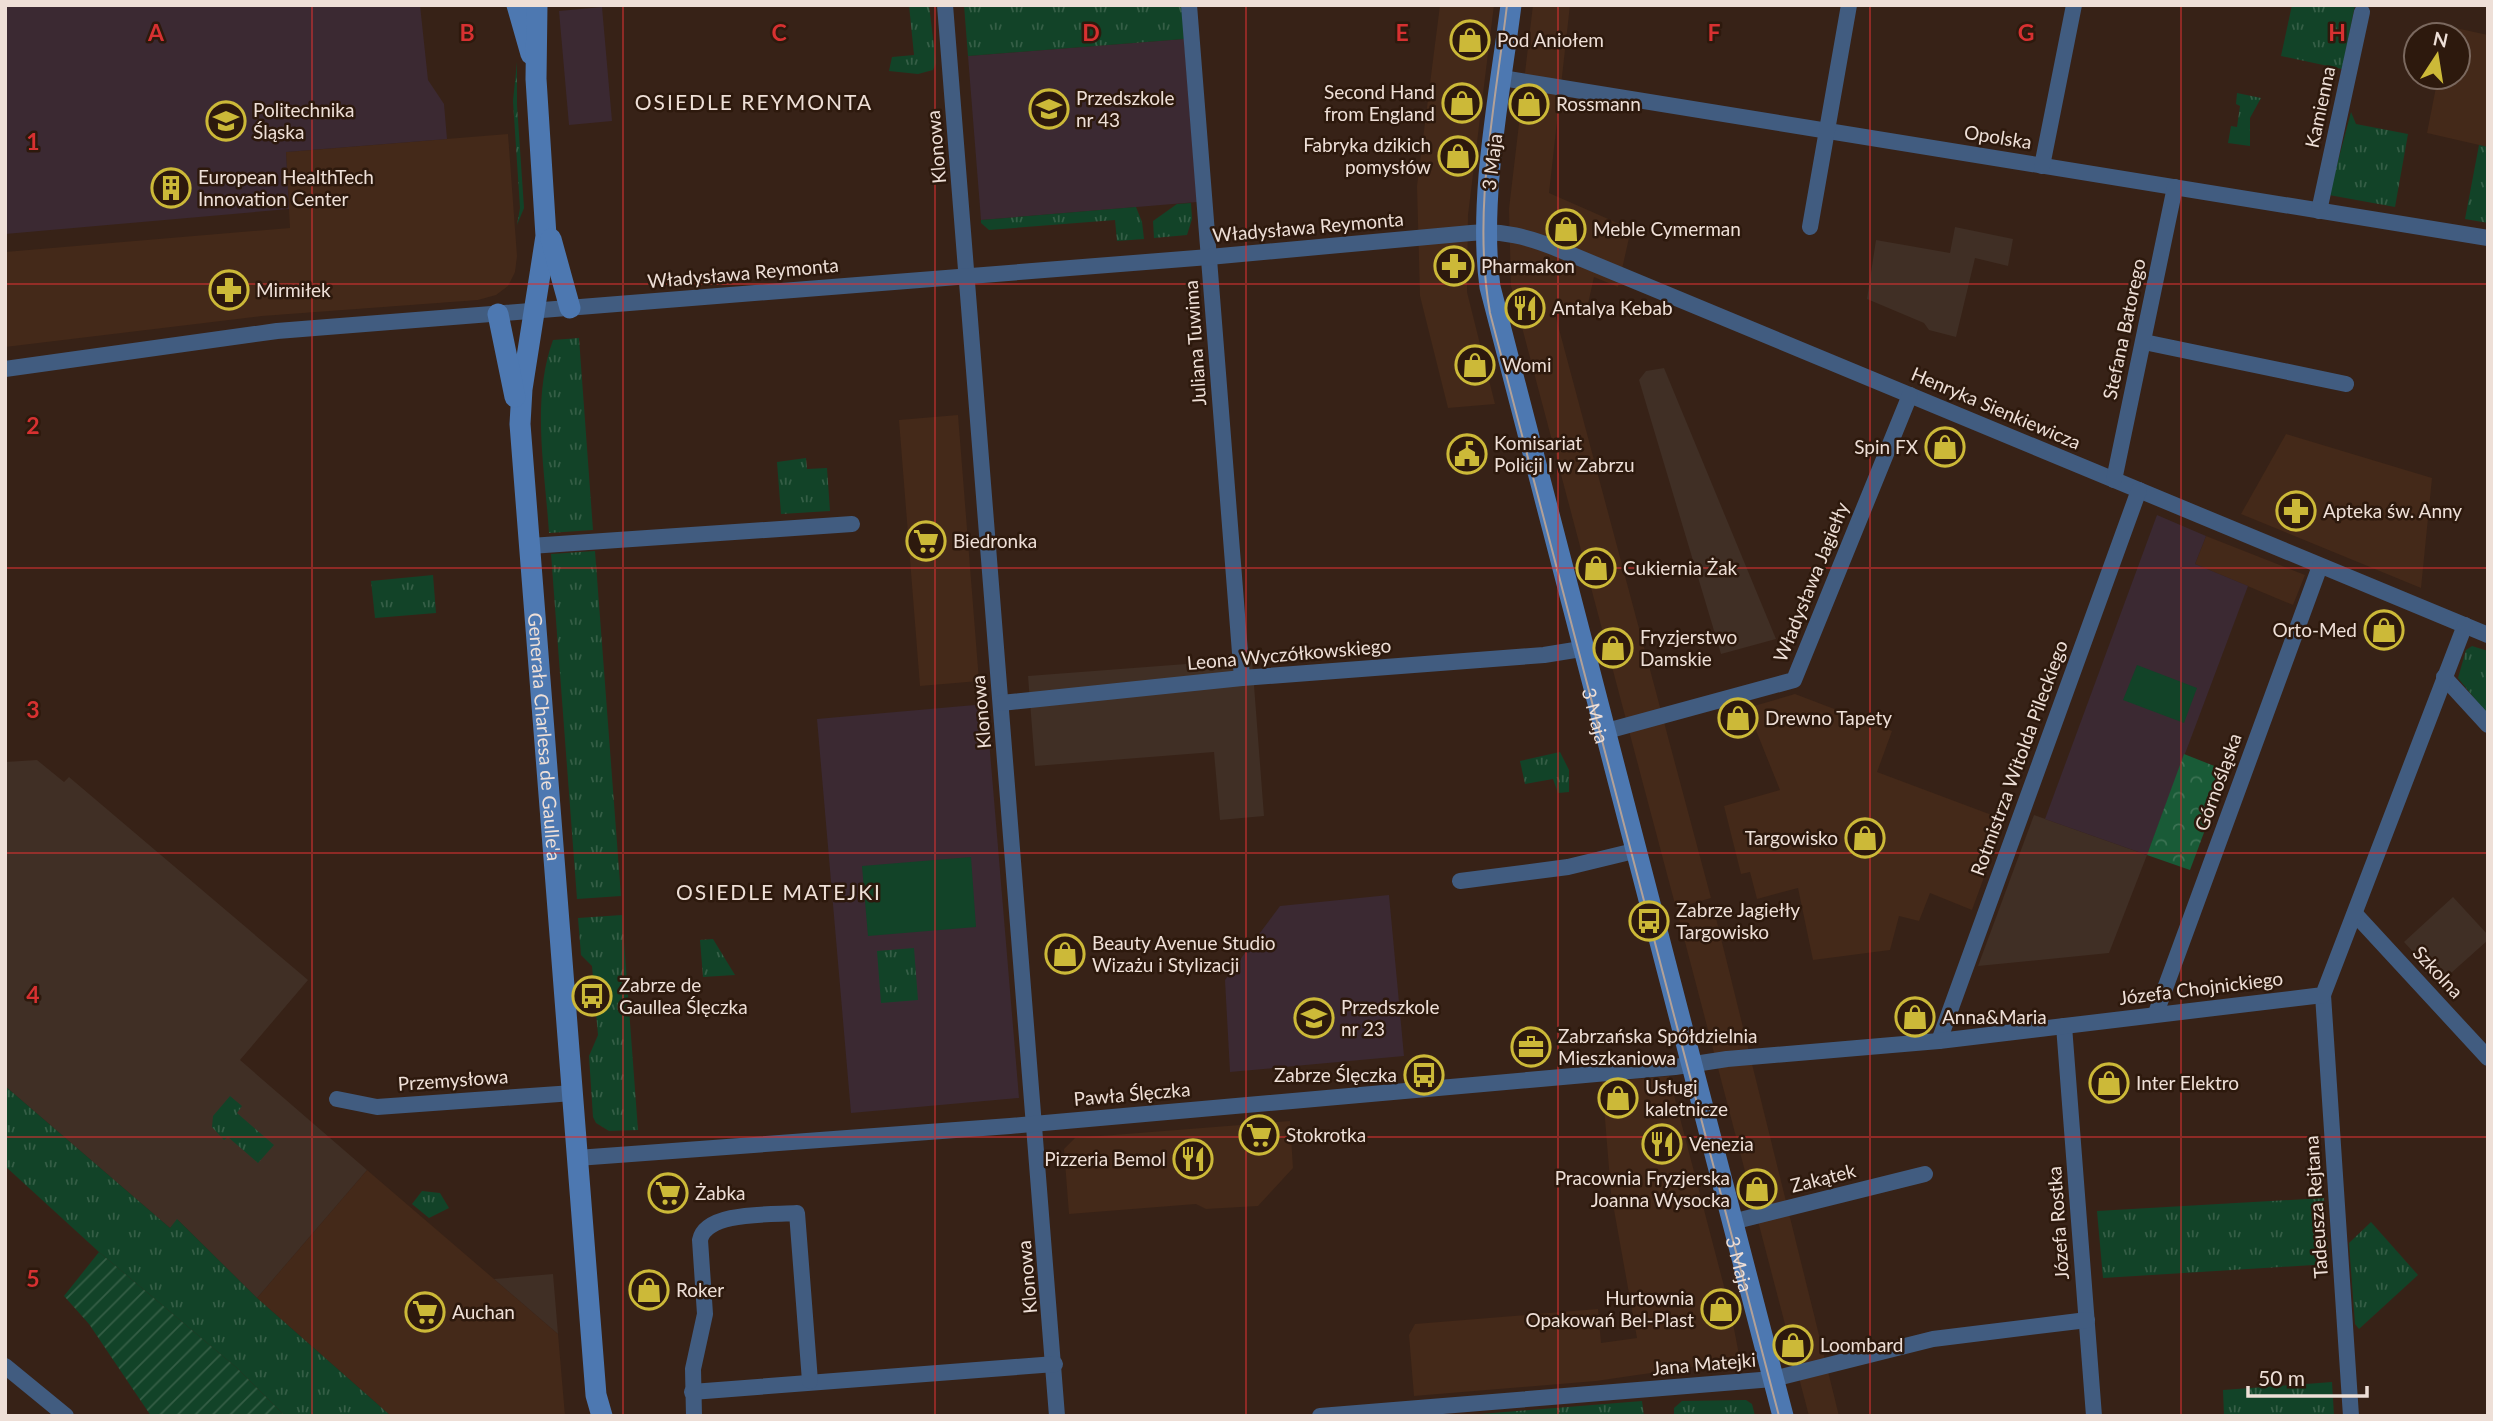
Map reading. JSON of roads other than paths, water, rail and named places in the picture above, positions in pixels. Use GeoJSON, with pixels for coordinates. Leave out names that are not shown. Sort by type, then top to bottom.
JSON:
{"type":"FeatureCollection","features":[{"type":"Feature","properties":{"kind":"main road","name":"Generała Charlesa de Gaulle'a"},"geometry":{"type":"LineString","coordinates":[[517,5],[536,79]]}},
{"type":"Feature","properties":{"kind":"main road","name":"Generała Charlesa de Gaulle'a"},"geometry":{"type":"LineString","coordinates":[[537,5],[536,79],[546,224],[544,259],[522,390],[520,424],[596,1395],[602,1416]]}},
{"type":"Feature","properties":{"kind":"main road","name":"3 Maja"},"geometry":{"type":"LineString","coordinates":[[1511,5],[1486,232],[1489,286],[1581,649],[1783,1416]]}},
{"type":"Feature","properties":{"kind":"main road"},"geometry":{"type":"LineString","coordinates":[[546,224],[570,308]]}},
{"type":"Feature","properties":{"kind":"main road"},"geometry":{"type":"LineString","coordinates":[[498,313],[520,424]]}},
{"type":"Feature","properties":{"kind":"main road","name":"Generała Charlesa de Gaulle'a"},"geometry":{"type":"LineString","coordinates":[[591,1416],[596,1395]]}},
{"type":"Feature","properties":{"kind":"street","name":"Klonowa"},"geometry":{"type":"LineString","coordinates":[[945,5],[1036,1124],[1057,1416]]}},
{"type":"Feature","properties":{"kind":"street","name":"Juliana Tuwima"},"geometry":{"type":"LineString","coordinates":[[1189,5],[1242,678]]}},
{"type":"Feature","properties":{"kind":"street"},"geometry":{"type":"LineString","coordinates":[[1810,227],[1849,5]]}},
{"type":"Feature","properties":{"kind":"street"},"geometry":{"type":"LineString","coordinates":[[2042,166],[2074,5]]}},
{"type":"Feature","properties":{"kind":"street","name":"Kamienna"},"geometry":{"type":"LineString","coordinates":[[2319,211],[2362,12]]}},
{"type":"Feature","properties":{"kind":"street","name":"Opolska"},"geometry":{"type":"LineString","coordinates":[[1502,78],[2488,238]]}},
{"type":"Feature","properties":{"kind":"street","name":"Stefana Batorego"},"geometry":{"type":"LineString","coordinates":[[2114,480],[2175,187]]}},
{"type":"Feature","properties":{"kind":"street","name":"Władysława Reymonta"},"geometry":{"type":"LineString","coordinates":[[5,369],[238,335],[1209,257],[1486,232]]}},
{"type":"Feature","properties":{"kind":"street","name":"Henryka Sienkiewicza"},"geometry":{"type":"LineString","coordinates":[[1486,232],[1538,241],[2488,635]]}},
{"type":"Feature","properties":{"kind":"street"},"geometry":{"type":"LineString","coordinates":[[2144,342],[2346,384]]}},
{"type":"Feature","properties":{"kind":"street","name":"Władysława Jagiełły"},"geometry":{"type":"LineString","coordinates":[[1603,732],[1794,680],[1910,395]]}},
{"type":"Feature","properties":{"kind":"street","name":"Rotmistrza Witolda Pileckiego"},"geometry":{"type":"LineString","coordinates":[[1939,1041],[2139,490]]}},
{"type":"Feature","properties":{"kind":"street"},"geometry":{"type":"LineString","coordinates":[[530,546],[852,524]]}},
{"type":"Feature","properties":{"kind":"street","name":"Górnośląska"},"geometry":{"type":"LineString","coordinates":[[2156,1013],[2320,566]]}},
{"type":"Feature","properties":{"kind":"street"},"geometry":{"type":"LineString","coordinates":[[2323,995],[2356,915],[2465,625]]}},
{"type":"Feature","properties":{"kind":"street","name":"Leona Wyczółkowskiego"},"geometry":{"type":"LineString","coordinates":[[1001,703],[1242,678],[1544,655],[1581,649]]}},
{"type":"Feature","properties":{"kind":"street"},"geometry":{"type":"LineString","coordinates":[[2444,677],[2488,725]]}},
{"type":"Feature","properties":{"kind":"street"},"geometry":{"type":"LineString","coordinates":[[1460,881],[1568,867],[1634,851]]}},
{"type":"Feature","properties":{"kind":"street","name":"Szkolna"},"geometry":{"type":"LineString","coordinates":[[2356,915],[2488,1058]]}},
{"type":"Feature","properties":{"kind":"street","name":"Józefa Chojnickiego"},"geometry":{"type":"LineString","coordinates":[[1690,1065],[1727,1059],[1939,1041],[2323,995]]}},
{"type":"Feature","properties":{"kind":"street","name":"Tadeusza Rejtana"},"geometry":{"type":"LineString","coordinates":[[2323,995],[2351,1416]]}},
{"type":"Feature","properties":{"kind":"street","name":"Józefa Rostka"},"geometry":{"type":"LineString","coordinates":[[2064,1026],[2094,1416]]}},
{"type":"Feature","properties":{"kind":"street","name":"Pawła Ślęczka"},"geometry":{"type":"LineString","coordinates":[[577,1158],[1036,1124],[1690,1065]]}},
{"type":"Feature","properties":{"kind":"street","name":"Przemysłowa"},"geometry":{"type":"LineString","coordinates":[[337,1099],[377,1107],[572,1093]]}},
{"type":"Feature","properties":{"kind":"street","name":"Zakątek"},"geometry":{"type":"LineString","coordinates":[[1732,1222],[1925,1174]]}},
{"type":"Feature","properties":{"kind":"street"},"geometry":{"type":"LineString","coordinates":[[694,1416],[692,1392],[696,1350],[705,1314],[700,1240],[702,1231],[709,1223],[723,1219],[797,1213],[810,1381]]}},
{"type":"Feature","properties":{"kind":"street","name":"Jana Matejki"},"geometry":{"type":"LineString","coordinates":[[1320,1416],[1773,1380],[1933,1339],[2087,1321]]}},
{"type":"Feature","properties":{"kind":"street"},"geometry":{"type":"LineString","coordinates":[[692,1392],[1055,1364]]}},
{"type":"Feature","properties":{"kind":"street"},"geometry":{"type":"LineString","coordinates":[[5,1366],[66,1416]]}},
{"type":"Feature","properties":{"kind":"tram line"},"geometry":{"type":"LineString","coordinates":[[1507,5],[1484,198],[1483,237],[1490,313],[1779,1416]]}},
{"type":"Feature","properties":{"kind":"place","name":"Pod Aniołem"},"geometry":{"type":"Point","coordinates":[1470,40]}},
{"type":"Feature","properties":{"kind":"place","name":"Second Hand from England"},"geometry":{"type":"Point","coordinates":[1462,103]}},
{"type":"Feature","properties":{"kind":"place","name":"Rossmann"},"geometry":{"type":"Point","coordinates":[1529,104]}},
{"type":"Feature","properties":{"kind":"place","name":"Przedszkole nr 43"},"geometry":{"type":"Point","coordinates":[1049,109]}},
{"type":"Feature","properties":{"kind":"place","name":"Politechnika Śląska"},"geometry":{"type":"Point","coordinates":[226,121]}},
{"type":"Feature","properties":{"kind":"place","name":"Fabryka dzikich pomysłów"},"geometry":{"type":"Point","coordinates":[1458,156]}},
{"type":"Feature","properties":{"kind":"place","name":"European HealthTech Innovation Center"},"geometry":{"type":"Point","coordinates":[171,188]}},
{"type":"Feature","properties":{"kind":"place","name":"Meble Cymerman"},"geometry":{"type":"Point","coordinates":[1566,229]}},
{"type":"Feature","properties":{"kind":"place","name":"Pharmakon"},"geometry":{"type":"Point","coordinates":[1454,266]}},
{"type":"Feature","properties":{"kind":"place","name":"Mirmiłek"},"geometry":{"type":"Point","coordinates":[229,290]}},
{"type":"Feature","properties":{"kind":"place","name":"Antalya Kebab"},"geometry":{"type":"Point","coordinates":[1525,308]}},
{"type":"Feature","properties":{"kind":"place","name":"Womi"},"geometry":{"type":"Point","coordinates":[1475,365]}},
{"type":"Feature","properties":{"kind":"place","name":"Spin FX"},"geometry":{"type":"Point","coordinates":[1945,447]}},
{"type":"Feature","properties":{"kind":"place","name":"Komisariat Policji I w Zabrzu"},"geometry":{"type":"Point","coordinates":[1467,454]}},
{"type":"Feature","properties":{"kind":"place","name":"Apteka św. Anny"},"geometry":{"type":"Point","coordinates":[2296,511]}},
{"type":"Feature","properties":{"kind":"place","name":"Biedronka"},"geometry":{"type":"Point","coordinates":[926,541]}},
{"type":"Feature","properties":{"kind":"place","name":"Cukiernia Żak"},"geometry":{"type":"Point","coordinates":[1596,568]}},
{"type":"Feature","properties":{"kind":"place","name":"Orto-Med"},"geometry":{"type":"Point","coordinates":[2384,630]}},
{"type":"Feature","properties":{"kind":"place","name":"Fryzjerstwo Damskie"},"geometry":{"type":"Point","coordinates":[1613,648]}},
{"type":"Feature","properties":{"kind":"place","name":"Drewno Tapety"},"geometry":{"type":"Point","coordinates":[1738,718]}},
{"type":"Feature","properties":{"kind":"place","name":"Targowisko"},"geometry":{"type":"Point","coordinates":[1865,838]}},
{"type":"Feature","properties":{"kind":"place","name":"Zabrze Jagiełły Targowisko"},"geometry":{"type":"Point","coordinates":[1649,921]}},
{"type":"Feature","properties":{"kind":"place","name":"Beauty Avenue Studio Wizażu i Stylizacji"},"geometry":{"type":"Point","coordinates":[1065,954]}},
{"type":"Feature","properties":{"kind":"place","name":"Zabrze de Gaullea Ślęczka"},"geometry":{"type":"Point","coordinates":[592,996]}},
{"type":"Feature","properties":{"kind":"place","name":"Anna&Maria"},"geometry":{"type":"Point","coordinates":[1915,1017]}},
{"type":"Feature","properties":{"kind":"place","name":"Przedszkole nr 23"},"geometry":{"type":"Point","coordinates":[1314,1018]}},
{"type":"Feature","properties":{"kind":"place","name":"Zabrzańska Spółdzielnia Mieszkaniowa"},"geometry":{"type":"Point","coordinates":[1531,1047]}},
{"type":"Feature","properties":{"kind":"place","name":"Zabrze Ślęczka"},"geometry":{"type":"Point","coordinates":[1424,1075]}},
{"type":"Feature","properties":{"kind":"place","name":"Inter Elektro"},"geometry":{"type":"Point","coordinates":[2109,1083]}},
{"type":"Feature","properties":{"kind":"place","name":"Usługi kaletnicze"},"geometry":{"type":"Point","coordinates":[1618,1098]}},
{"type":"Feature","properties":{"kind":"place","name":"Stokrotka"},"geometry":{"type":"Point","coordinates":[1259,1135]}},
{"type":"Feature","properties":{"kind":"place","name":"Venezia"},"geometry":{"type":"Point","coordinates":[1662,1144]}},
{"type":"Feature","properties":{"kind":"place","name":"Pizzeria Bemol"},"geometry":{"type":"Point","coordinates":[1193,1159]}},
{"type":"Feature","properties":{"kind":"place","name":"Pracownia Fryzjerska Joanna Wysocka"},"geometry":{"type":"Point","coordinates":[1757,1189]}},
{"type":"Feature","properties":{"kind":"place","name":"Żabka"},"geometry":{"type":"Point","coordinates":[668,1193]}},
{"type":"Feature","properties":{"kind":"place","name":"Roker"},"geometry":{"type":"Point","coordinates":[649,1290]}},
{"type":"Feature","properties":{"kind":"place","name":"Hurtownia Opakowań Bel-Plast"},"geometry":{"type":"Point","coordinates":[1721,1309]}},
{"type":"Feature","properties":{"kind":"place","name":"Auchan"},"geometry":{"type":"Point","coordinates":[425,1312]}},
{"type":"Feature","properties":{"kind":"place","name":"Loombard"},"geometry":{"type":"Point","coordinates":[1793,1345]}},
{"type":"Feature","properties":{"kind":"district","name":"OSIEDLE REYMONTA"},"geometry":{"type":"Point","coordinates":[754,103]}},
{"type":"Feature","properties":{"kind":"district","name":"OSIEDLE MATEJKI"},"geometry":{"type":"Point","coordinates":[779,893]}}]}
